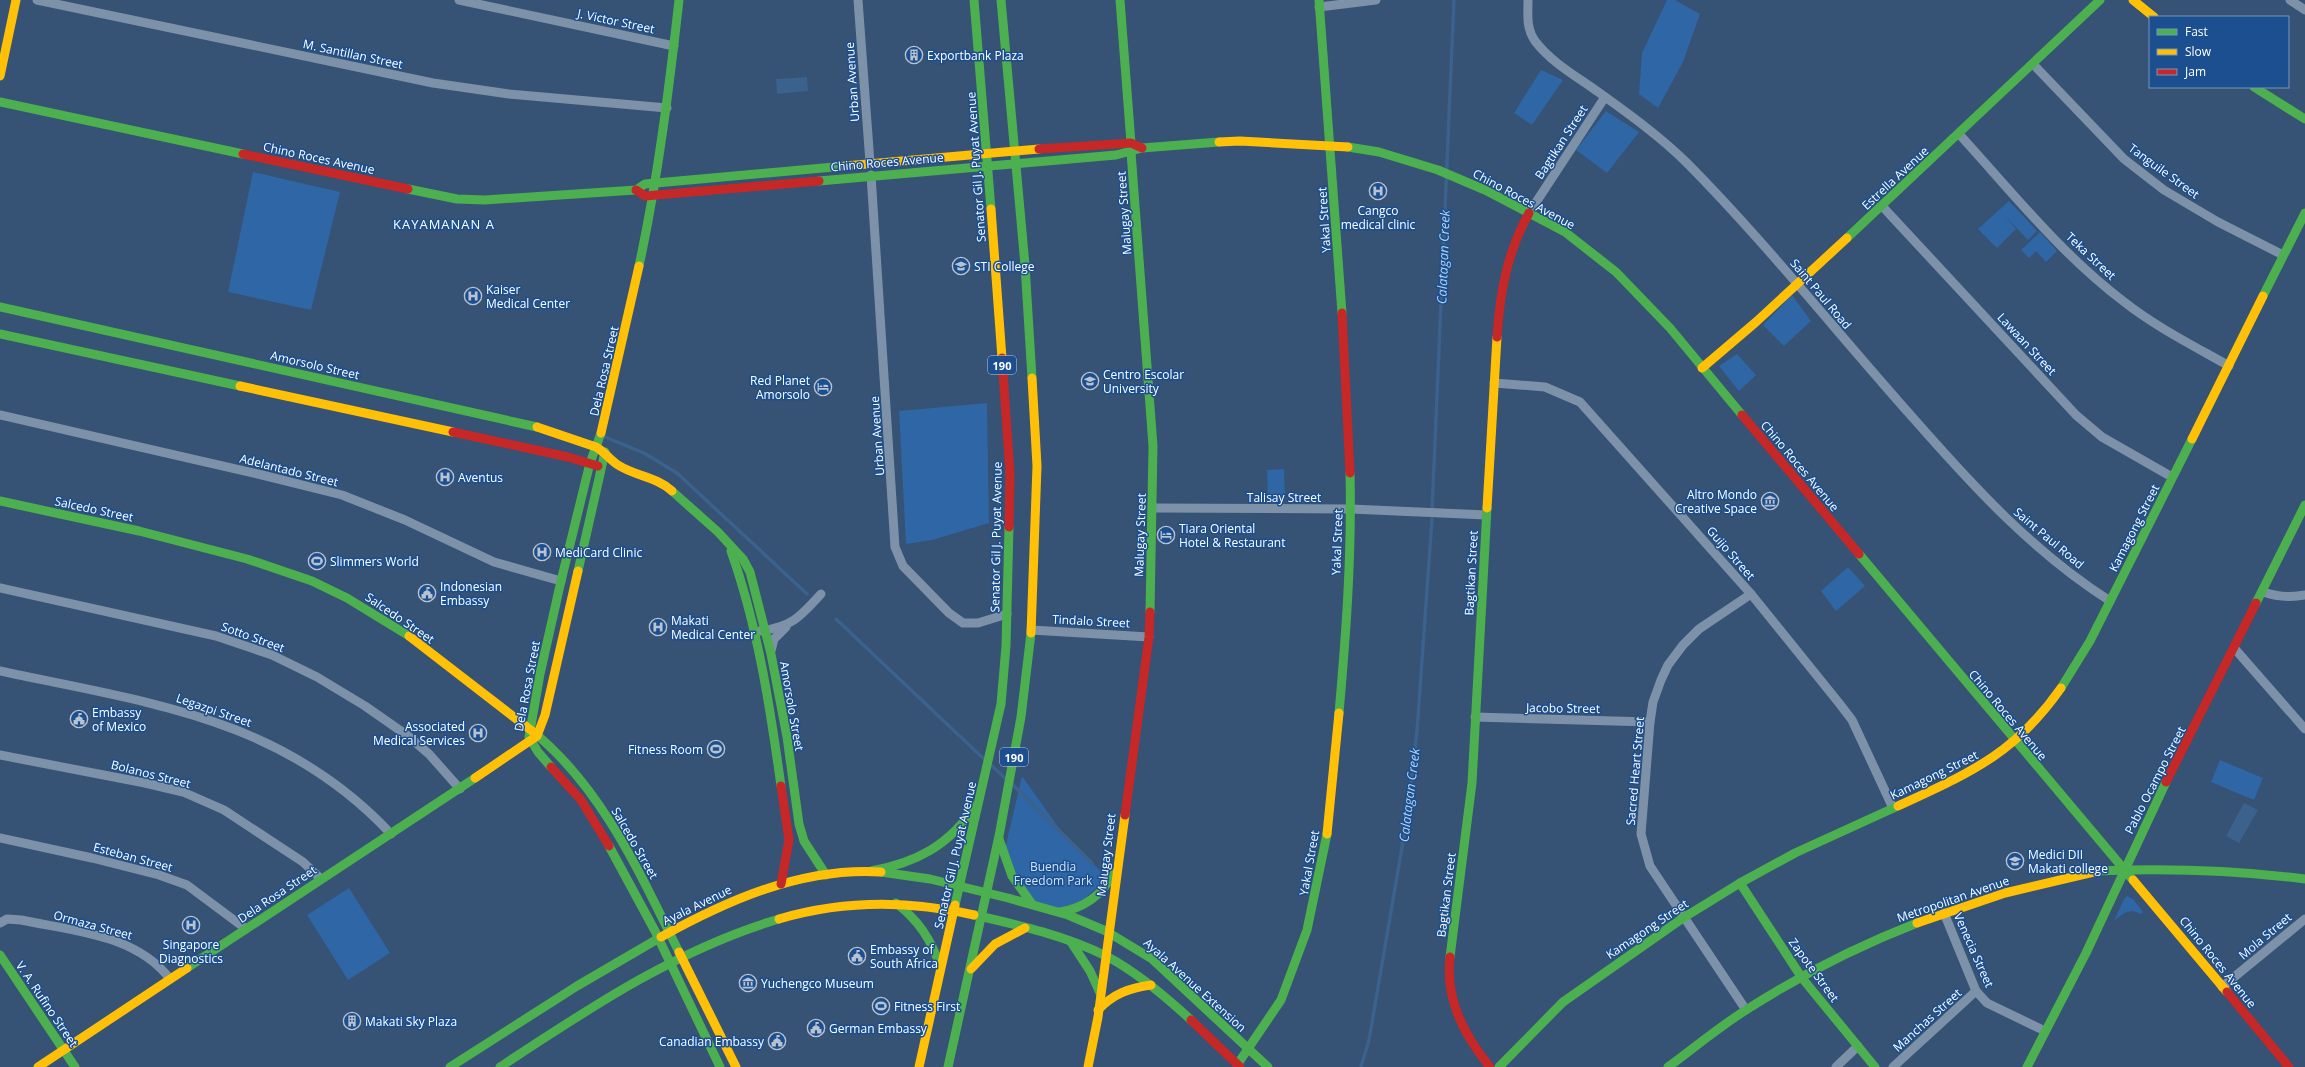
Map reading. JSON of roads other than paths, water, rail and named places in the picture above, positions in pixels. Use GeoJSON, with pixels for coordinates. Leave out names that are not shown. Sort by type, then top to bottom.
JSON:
{"type":"FeatureCollection","features":[{"type":"Feature","properties":{"kind":"street"},"geometry":{"type":"LineString","coordinates":[[0,76],[16,0]]}},
{"type":"Feature","properties":{"kind":"street","name":"M. Santillan Street"},"geometry":{"type":"LineString","coordinates":[[37,0],[432,83],[509,94],[667,108]]}},
{"type":"Feature","properties":{"kind":"street","name":"J. Victor Street"},"geometry":{"type":"LineString","coordinates":[[459,0],[674,46]]}},
{"type":"Feature","properties":{"kind":"street","name":"Dela Rosa Street"},"geometry":{"type":"LineString","coordinates":[[532,736],[562,581],[590,463],[604,423],[653,195],[667,108],[679,0]]}},
{"type":"Feature","properties":{"kind":"street","name":"Urban Avenue"},"geometry":{"type":"LineString","coordinates":[[858,0],[870,163]]}},
{"type":"Feature","properties":{"kind":"street","name":"Senator Gil J. Puyat Avenue"},"geometry":{"type":"LineString","coordinates":[[919,1067],[940,966],[982,794],[1001,704],[1007,614],[1010,473],[988,166],[974,0]]}},
{"type":"Feature","properties":{"kind":"street","name":"190"},"geometry":{"type":"LineString","coordinates":[[948,1067],[967,974],[999,836],[1021,717],[1031,630],[1037,466],[1024,265],[1001,0]]}},
{"type":"Feature","properties":{"kind":"street","name":"Malugay Street"},"geometry":{"type":"LineString","coordinates":[[1088,1067],[1098,1010],[1149,637],[1153,508],[1153,446],[1120,0]]}},
{"type":"Feature","properties":{"kind":"street"},"geometry":{"type":"LineString","coordinates":[[1319,3],[1376,0]]}},
{"type":"Feature","properties":{"kind":"street","name":"Saint Paul Road"},"geometry":{"type":"LineString","coordinates":[[1528,0],[1528,23],[1535,40],[1553,60],[1605,97],[1685,162],[1798,283],[1873,373],[1949,460],[2022,534],[2110,601]]}},
{"type":"Feature","properties":{"kind":"street","name":"Estrella Avenue"},"geometry":{"type":"LineString","coordinates":[[1702,368],[1882,206],[2100,0]]}},
{"type":"Feature","properties":{"kind":"street"},"geometry":{"type":"LineString","coordinates":[[2133,0],[2153,16]]}},
{"type":"Feature","properties":{"kind":"street"},"geometry":{"type":"LineString","coordinates":[[2290,0],[2305,10]]}},
{"type":"Feature","properties":{"kind":"street","name":"Yakal Street"},"geometry":{"type":"LineString","coordinates":[[1239,1066],[1248,1049],[1281,1000],[1292,976],[1307,930],[1324,855],[1338,730],[1347,627],[1351,509],[1348,409],[1319,3]]}},
{"type":"Feature","properties":{"kind":"street","name":"Tanguile Street"},"geometry":{"type":"LineString","coordinates":[[2033,64],[2124,159],[2158,185],[2211,218],[2283,255]]}},
{"type":"Feature","properties":{"kind":"street"},"geometry":{"type":"LineString","coordinates":[[2256,88],[2305,119]]}},
{"type":"Feature","properties":{"kind":"street","name":"Bagtikan Street"},"geometry":{"type":"LineString","coordinates":[[1490,1067],[1470,1040],[1454,1007],[1448,990],[1448,973],[1472,783],[1486,515],[1502,280],[1516,238],[1529,213],[1605,97]]}},
{"type":"Feature","properties":{"kind":"street","name":"Chino Roces Avenue"},"geometry":{"type":"LineString","coordinates":[[0,102],[458,199],[501,200],[636,190],[646,184],[655,183],[1014,150],[1142,148],[1240,141],[1351,146],[1379,152],[1456,177],[1565,232],[1616,272],[1648,304],[2015,742],[2175,929],[2289,1067]]}},
{"type":"Feature","properties":{"kind":"street","name":"Teka Street"},"geometry":{"type":"LineString","coordinates":[[1959,134],[2055,238],[2094,277],[2148,319],[2176,338],[2229,366]]}},
{"type":"Feature","properties":{"kind":"street","name":"Chino Roces Avenue"},"geometry":{"type":"LineString","coordinates":[[636,190],[645,196],[871,175],[988,166],[1131,148]]}},
{"type":"Feature","properties":{"kind":"street","name":"Urban Avenue"},"geometry":{"type":"LineString","coordinates":[[871,175],[896,547],[903,566],[949,613],[963,624],[978,623],[1007,614]]}},
{"type":"Feature","properties":{"kind":"street","name":"Lawaan Street"},"geometry":{"type":"LineString","coordinates":[[1882,206],[2076,415],[2102,437],[2172,477]]}},
{"type":"Feature","properties":{"kind":"street","name":"Kamagong Street"},"geometry":{"type":"LineString","coordinates":[[1499,1067],[1563,1002],[1684,918],[1740,883],[1795,853],[1968,774],[1992,760],[2015,742],[2046,711],[2068,681],[2110,601],[2305,213]]}},
{"type":"Feature","properties":{"kind":"street","name":"Amorsolo Street"},"geometry":{"type":"LineString","coordinates":[[0,307],[541,428],[596,447],[605,452],[617,464],[665,484],[678,494],[728,542],[743,559],[750,572],[771,654],[787,737],[800,824],[804,841],[826,875]]}},
{"type":"Feature","properties":{"kind":"street"},"geometry":{"type":"LineString","coordinates":[[0,334],[590,463],[601,467],[617,464]]}},
{"type":"Feature","properties":{"kind":"street","name":"Guijo Street"},"geometry":{"type":"LineString","coordinates":[[1494,383],[1545,387],[1580,402],[1751,594],[1852,720],[1892,808]]}},
{"type":"Feature","properties":{"kind":"street","name":"Adelantado Street"},"geometry":{"type":"LineString","coordinates":[[0,415],[262,475],[342,495],[405,520],[494,562],[562,581]]}},
{"type":"Feature","properties":{"kind":"street","name":"Dela Rosa Street"},"geometry":{"type":"LineString","coordinates":[[38,1067],[321,879],[460,789],[532,736],[545,715],[605,452]]}},
{"type":"Feature","properties":{"kind":"street","name":"Salcedo Street"},"geometry":{"type":"LineString","coordinates":[[0,501],[139,531],[247,559],[312,581],[347,598],[407,634],[532,736],[555,751],[587,788],[613,825],[635,862],[736,1067]]}},
{"type":"Feature","properties":{"kind":"street","name":"Pablo Ocampo Street"},"geometry":{"type":"LineString","coordinates":[[2027,1067],[2086,953],[2124,870],[2235,649],[2305,505]]}},
{"type":"Feature","properties":{"kind":"street","name":"Talisay Street"},"geometry":{"type":"LineString","coordinates":[[1153,508],[1351,509],[1486,515]]}},
{"type":"Feature","properties":{"kind":"street","name":"Amorsolo Street"},"geometry":{"type":"LineString","coordinates":[[728,542],[744,588],[766,682],[789,840],[781,884]]}},
{"type":"Feature","properties":{"kind":"street","name":"Sotto Street"},"geometry":{"type":"LineString","coordinates":[[0,588],[216,636],[272,655],[317,677],[365,706],[402,732],[429,754],[460,789]]}},
{"type":"Feature","properties":{"kind":"street"},"geometry":{"type":"LineString","coordinates":[[2263,592],[2282,597],[2305,595]]}},
{"type":"Feature","properties":{"kind":"street"},"geometry":{"type":"LineString","coordinates":[[771,654],[774,639],[788,625],[802,616],[821,594]]}},
{"type":"Feature","properties":{"kind":"street","name":"Sacred Heart Street"},"geometry":{"type":"LineString","coordinates":[[1746,1010],[1650,866],[1641,835],[1650,722],[1661,680],[1668,665],[1683,645],[1699,630],[1751,594]]}},
{"type":"Feature","properties":{"kind":"street"},"geometry":{"type":"LineString","coordinates":[[755,631],[788,625]]}},
{"type":"Feature","properties":{"kind":"street","name":"Tindalo Street"},"geometry":{"type":"LineString","coordinates":[[1031,630],[1149,637]]}},
{"type":"Feature","properties":{"kind":"street"},"geometry":{"type":"LineString","coordinates":[[2235,649],[2305,729]]}},
{"type":"Feature","properties":{"kind":"street","name":"Legazpi Street"},"geometry":{"type":"LineString","coordinates":[[0,671],[168,707],[208,718],[248,733],[327,777],[364,807],[391,834]]}},
{"type":"Feature","properties":{"kind":"street","name":"Jacobo Street"},"geometry":{"type":"LineString","coordinates":[[1475,717],[1650,722]]}},
{"type":"Feature","properties":{"kind":"street","name":"Salcedo Street"},"geometry":{"type":"LineString","coordinates":[[532,736],[578,796],[600,829],[622,868],[720,1067]]}},
{"type":"Feature","properties":{"kind":"street","name":"Bolanos Street"},"geometry":{"type":"LineString","coordinates":[[0,755],[145,783],[183,792],[224,810],[303,862],[321,879]]}},
{"type":"Feature","properties":{"kind":"street"},"geometry":{"type":"LineString","coordinates":[[871,871],[894,868],[915,860],[936,849],[955,834],[970,815],[982,794]]}},
{"type":"Feature","properties":{"kind":"street"},"geometry":{"type":"LineString","coordinates":[[999,836],[1004,856],[1012,876],[1032,904]]}},
{"type":"Feature","properties":{"kind":"street","name":"Esteban Street"},"geometry":{"type":"LineString","coordinates":[[0,838],[92,858],[180,883],[224,911],[246,929]]}},
{"type":"Feature","properties":{"kind":"street"},"geometry":{"type":"LineString","coordinates":[[1056,912],[1070,911],[1092,902],[1106,887],[1118,865]]}},
{"type":"Feature","properties":{"kind":"street","name":"Metropolitan Avenue"},"geometry":{"type":"LineString","coordinates":[[1668,1067],[1746,1010],[1802,978],[1894,932],[1944,913],[2005,893],[2094,871],[2165,868],[2244,871],[2305,879]]}},
{"type":"Feature","properties":{"kind":"street","name":"Ayala Avenue"},"geometry":{"type":"LineString","coordinates":[[450,1067],[549,1002],[669,931],[700,915],[752,892],[781,884],[826,875],[871,871],[959,885],[986,892]]}},
{"type":"Feature","properties":{"kind":"street","name":"Zapote Street"},"geometry":{"type":"LineString","coordinates":[[1740,883],[1802,978],[1875,1067]]}},
{"type":"Feature","properties":{"kind":"street","name":"Ayala Avenue Extension"},"geometry":{"type":"LineString","coordinates":[[986,892],[1032,904],[1108,932],[1142,952],[1268,1067]]}},
{"type":"Feature","properties":{"kind":"street"},"geometry":{"type":"LineString","coordinates":[[896,903],[914,918],[929,936],[940,966]]}},
{"type":"Feature","properties":{"kind":"street"},"geometry":{"type":"LineString","coordinates":[[500,1067],[560,1027],[682,956],[762,924],[802,913],[832,907],[896,903],[981,917],[1025,928],[1072,942],[1105,957],[1151,985],[1239,1066]]}},
{"type":"Feature","properties":{"kind":"street","name":"Venecia Street"},"geometry":{"type":"LineString","coordinates":[[1944,913],[1976,991],[1987,1003],[2045,1031]]}},
{"type":"Feature","properties":{"kind":"street","name":"Mola Street"},"geometry":{"type":"LineString","coordinates":[[2222,987],[2305,919]]}},
{"type":"Feature","properties":{"kind":"street","name":"Ormaza Street"},"geometry":{"type":"LineString","coordinates":[[0,923],[7,920],[21,920],[108,939],[131,946],[152,959],[170,980]]}},
{"type":"Feature","properties":{"kind":"street"},"geometry":{"type":"LineString","coordinates":[[967,974],[980,955],[996,940],[1025,928]]}},
{"type":"Feature","properties":{"kind":"street"},"geometry":{"type":"LineString","coordinates":[[1072,942],[1090,971],[1100,994]]}},
{"type":"Feature","properties":{"kind":"street","name":"V. A. Rufino Street"},"geometry":{"type":"LineString","coordinates":[[0,955],[75,1067]]}},
{"type":"Feature","properties":{"kind":"street"},"geometry":{"type":"LineString","coordinates":[[1098,1010],[1117,993],[1128,988],[1151,985]]}},
{"type":"Feature","properties":{"kind":"street","name":"Manchas Street"},"geometry":{"type":"LineString","coordinates":[[1893,1067],[1976,991]]}},
{"type":"Feature","properties":{"kind":"street"},"geometry":{"type":"LineString","coordinates":[[1836,1067],[1858,1046]]}},
{"type":"Feature","properties":{"kind":"waterway","name":"Calatagan Creek"},"geometry":{"type":"LineString","coordinates":[[1432,511],[1454,0]]}},
{"type":"Feature","properties":{"kind":"waterway"},"geometry":{"type":"LineString","coordinates":[[605,437],[644,453],[677,473],[807,594]]}},
{"type":"Feature","properties":{"kind":"waterway","name":"Calatagan Creek"},"geometry":{"type":"LineString","coordinates":[[1361,1067],[1369,1040],[1407,818],[1417,731],[1432,519]]}},
{"type":"Feature","properties":{"kind":"waterway"},"geometry":{"type":"LineString","coordinates":[[836,619],[985,760]]}},
{"type":"Feature","properties":{"kind":"waterway"},"geometry":{"type":"LineString","coordinates":[[991,765],[1006,779]]}},
{"type":"Feature","properties":{"kind":"waterway"},"geometry":{"type":"LineString","coordinates":[[1012,784],[1092,863]]}},
{"type":"Feature","properties":{"kind":"place","name":"Exportbank Plaza"},"geometry":{"type":"Point","coordinates":[914,55]}},
{"type":"Feature","properties":{"kind":"place","name":"Cangco medical clinic"},"geometry":{"type":"Point","coordinates":[1378,191]}},
{"type":"Feature","properties":{"kind":"place","name":"STI College"},"geometry":{"type":"Point","coordinates":[961,266]}},
{"type":"Feature","properties":{"kind":"place","name":"Kaiser Medical Center"},"geometry":{"type":"Point","coordinates":[473,296]}},
{"type":"Feature","properties":{"kind":"place","name":"Centro Escolar University"},"geometry":{"type":"Point","coordinates":[1090,381]}},
{"type":"Feature","properties":{"kind":"place","name":"Red Planet Amorsolo"},"geometry":{"type":"Point","coordinates":[823,387]}},
{"type":"Feature","properties":{"kind":"place","name":"Aventus"},"geometry":{"type":"Point","coordinates":[445,477]}},
{"type":"Feature","properties":{"kind":"place","name":"Altro Mondo Creative Space"},"geometry":{"type":"Point","coordinates":[1770,501]}},
{"type":"Feature","properties":{"kind":"place","name":"Tiara Oriental Hotel & Restaurant"},"geometry":{"type":"Point","coordinates":[1166,535]}},
{"type":"Feature","properties":{"kind":"place","name":"MediCard Clinic"},"geometry":{"type":"Point","coordinates":[542,552]}},
{"type":"Feature","properties":{"kind":"place","name":"Slimmers World"},"geometry":{"type":"Point","coordinates":[317,561]}},
{"type":"Feature","properties":{"kind":"place","name":"Indonesian Embassy"},"geometry":{"type":"Point","coordinates":[427,593]}},
{"type":"Feature","properties":{"kind":"place","name":"Makati Medical Center"},"geometry":{"type":"Point","coordinates":[658,627]}},
{"type":"Feature","properties":{"kind":"place","name":"Embassy of Mexico"},"geometry":{"type":"Point","coordinates":[79,719]}},
{"type":"Feature","properties":{"kind":"place","name":"Associated Medical Services"},"geometry":{"type":"Point","coordinates":[478,733]}},
{"type":"Feature","properties":{"kind":"place","name":"Fitness Room"},"geometry":{"type":"Point","coordinates":[716,749]}},
{"type":"Feature","properties":{"kind":"place","name":"Medici DII Makati college"},"geometry":{"type":"Point","coordinates":[2015,861]}},
{"type":"Feature","properties":{"kind":"place","name":"Singapore Diagnostics"},"geometry":{"type":"Point","coordinates":[191,925]}},
{"type":"Feature","properties":{"kind":"place","name":"Embassy of South Africa"},"geometry":{"type":"Point","coordinates":[857,956]}},
{"type":"Feature","properties":{"kind":"place","name":"Yuchengco Museum"},"geometry":{"type":"Point","coordinates":[748,983]}},
{"type":"Feature","properties":{"kind":"place","name":"Fitness First"},"geometry":{"type":"Point","coordinates":[881,1006]}},
{"type":"Feature","properties":{"kind":"place","name":"Makati Sky Plaza"},"geometry":{"type":"Point","coordinates":[352,1021]}},
{"type":"Feature","properties":{"kind":"place","name":"German Embassy"},"geometry":{"type":"Point","coordinates":[816,1028]}},
{"type":"Feature","properties":{"kind":"place","name":"Canadian Embassy"},"geometry":{"type":"Point","coordinates":[777,1041]}},
{"type":"Feature","properties":{"kind":"district","name":"KAYAMANAN A"},"geometry":{"type":"Point","coordinates":[444,224]}},
{"type":"Feature","properties":{"kind":"park label","name":"Buendia Freedom Park"},"geometry":{"type":"Point","coordinates":[1053,873]}}]}
